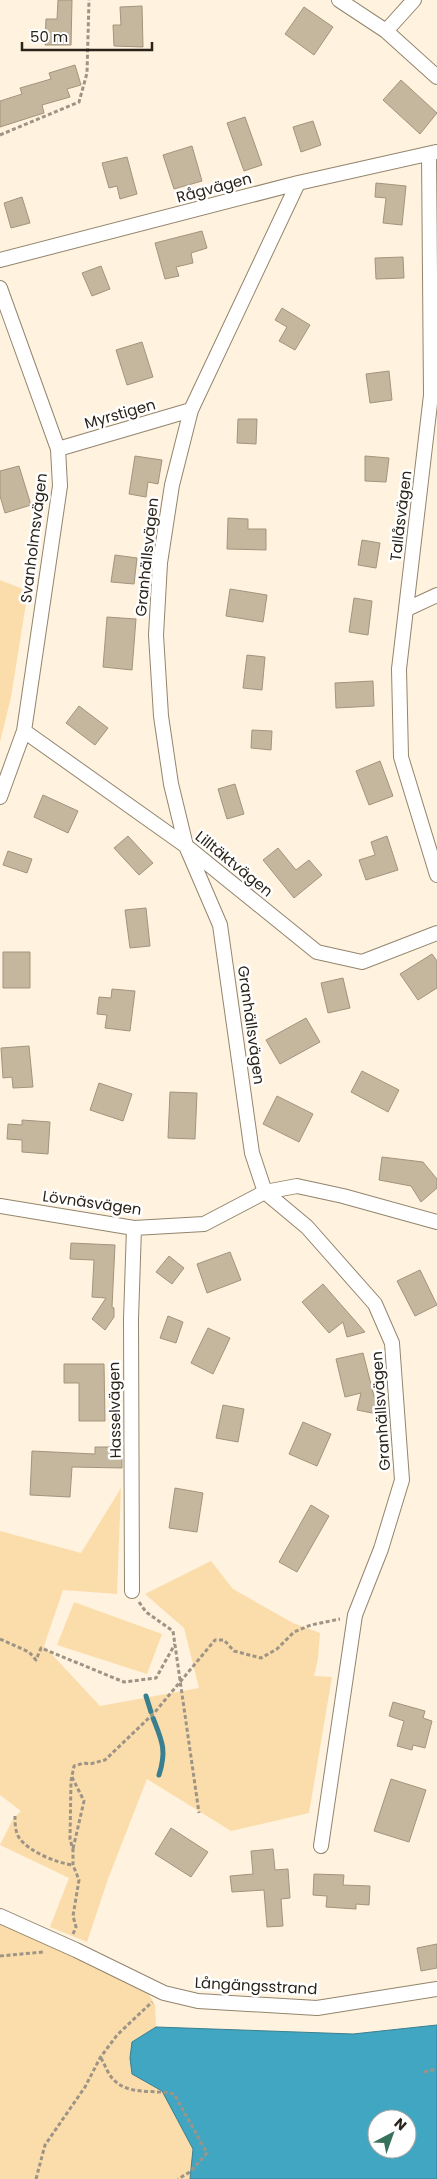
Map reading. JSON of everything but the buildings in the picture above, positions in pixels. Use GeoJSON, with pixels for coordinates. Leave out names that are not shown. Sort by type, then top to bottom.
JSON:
{"type":"FeatureCollection","features":[{"type":"Feature","properties":{"kind":"street"},"geometry":{"type":"LineString","coordinates":[[339,0],[386,31],[437,78]]}},
{"type":"Feature","properties":{"kind":"street"},"geometry":{"type":"LineString","coordinates":[[386,31],[414,0]]}},
{"type":"Feature","properties":{"kind":"street","name":"Rågvägen"},"geometry":{"type":"LineString","coordinates":[[0,260],[298,183],[433,153]]}},
{"type":"Feature","properties":{"kind":"street","name":"Tallåsvägen"},"geometry":{"type":"LineString","coordinates":[[433,153],[431,395],[399,669],[401,757],[437,875]]}},
{"type":"Feature","properties":{"kind":"street","name":"Granhällsvägen"},"geometry":{"type":"LineString","coordinates":[[298,183],[191,410],[169,504],[160,563],[156,635],[161,716],[171,784],[186,846],[220,925],[252,1153],[265,1192],[307,1227],[375,1304],[392,1343],[402,1480],[382,1549],[355,1615],[321,1846]]}},
{"type":"Feature","properties":{"kind":"street","name":"Svanholmsvägen"},"geometry":{"type":"LineString","coordinates":[[0,288],[58,449],[60,486],[24,731],[0,797]]}},
{"type":"Feature","properties":{"kind":"street","name":"Myrstigen"},"geometry":{"type":"LineString","coordinates":[[58,449],[191,410]]}},
{"type":"Feature","properties":{"kind":"street"},"geometry":{"type":"LineString","coordinates":[[406,609],[437,595]]}},
{"type":"Feature","properties":{"kind":"street","name":"Lilltäktvägen"},"geometry":{"type":"LineString","coordinates":[[24,731],[186,846],[316,952],[362,962],[437,933]]}},
{"type":"Feature","properties":{"kind":"street","name":"Lövnäsvägen"},"geometry":{"type":"LineString","coordinates":[[0,1206],[134,1228],[204,1224],[265,1192],[297,1186],[344,1196],[437,1222]]}},
{"type":"Feature","properties":{"kind":"street","name":"Hasselvägen"},"geometry":{"type":"LineString","coordinates":[[132,1591],[131,1319],[134,1228]]}},
{"type":"Feature","properties":{"kind":"street","name":"Långängsstrand"},"geometry":{"type":"LineString","coordinates":[[0,1916],[68,1946],[164,1993],[198,2001],[317,2008],[437,1989]]}},
{"type":"Feature","properties":{"kind":"path"},"geometry":{"type":"LineString","coordinates":[[0,135],[79,102],[88,73],[89,0]]}},
{"type":"Feature","properties":{"kind":"path"},"geometry":{"type":"LineString","coordinates":[[132,1591],[146,1612],[173,1631],[199,1813]]}},
{"type":"Feature","properties":{"kind":"path"},"geometry":{"type":"LineString","coordinates":[[73,1850],[70,1839],[74,1766],[105,1760],[155,1712],[215,1640],[224,1640],[234,1651],[261,1658],[277,1649],[294,1632],[311,1625],[355,1615]]}},
{"type":"Feature","properties":{"kind":"path"},"geometry":{"type":"LineString","coordinates":[[0,1639],[29,1652],[36,1660],[41,1648],[124,1682],[156,1678],[175,1644]]}},
{"type":"Feature","properties":{"kind":"path"},"geometry":{"type":"LineString","coordinates":[[68,1946],[76,1927],[73,1916],[78,1880],[73,1865],[73,1850],[84,1801],[72,1777]]}},
{"type":"Feature","properties":{"kind":"path"},"geometry":{"type":"LineString","coordinates":[[15,1816],[20,1839],[39,1853],[61,1863],[73,1865]]}},
{"type":"Feature","properties":{"kind":"path"},"geometry":{"type":"LineString","coordinates":[[0,1956],[50,1952]]}},
{"type":"Feature","properties":{"kind":"path"},"geometry":{"type":"LineString","coordinates":[[36,2179],[45,2145],[84,2087],[100,2058],[117,2035],[152,2002]]}},
{"type":"Feature","properties":{"kind":"path"},"geometry":{"type":"LineString","coordinates":[[100,2058],[114,2080],[130,2090],[162,2091],[174,2094],[207,2153],[190,2172],[178,2179]]}},
{"type":"Feature","properties":{"kind":"path"},"geometry":{"type":"LineString","coordinates":[[424,2072],[437,2069]]}},
{"type":"Feature","properties":{"kind":"shaded area"},"geometry":{"type":"Polygon","coordinates":[[[0,580],[28,591],[11,697],[0,742],[0,580]]]}},
{"type":"Feature","properties":{"kind":"shaded area"},"geometry":{"type":"Polygon","coordinates":[[[121,1488],[117,1594],[63,1590],[44,1646],[100,1706],[199,1688],[184,1628],[145,1594],[211,1561],[233,1589],[293,1623],[320,1633],[318,1659],[314,1676],[332,1677],[309,1813],[231,1831],[147,1779],[108,1879],[87,1942],[50,1927],[69,1878],[0,1845],[13,1819],[21,1811],[0,1795],[0,1531],[81,1553],[121,1488]]]}},
{"type":"Feature","properties":{"kind":"shaded area"},"geometry":{"type":"Polygon","coordinates":[[[74,1602],[162,1634],[147,1674],[57,1645],[74,1602]]]}},
{"type":"Feature","properties":{"kind":"shaded area"},"geometry":{"type":"Polygon","coordinates":[[[0,1921],[146,1989],[155,2005],[156,2027],[132,2042],[132,2074],[162,2091],[193,2149],[190,2179],[0,2179],[0,1921]]]}},
{"type":"Feature","properties":{"kind":"water"},"geometry":{"type":"Polygon","coordinates":[[[437,2025],[437,2179],[190,2179],[193,2149],[162,2091],[132,2074],[130,2058],[132,2042],[156,2027],[353,2034],[437,2025]]]}},
{"type":"Feature","properties":{"kind":"waterway"},"geometry":{"type":"LineString","coordinates":[[146,1696],[151,1712]]}},
{"type":"Feature","properties":{"kind":"waterway"},"geometry":{"type":"LineString","coordinates":[[153,1718],[159,1733],[163,1752],[159,1775]]}}]}
